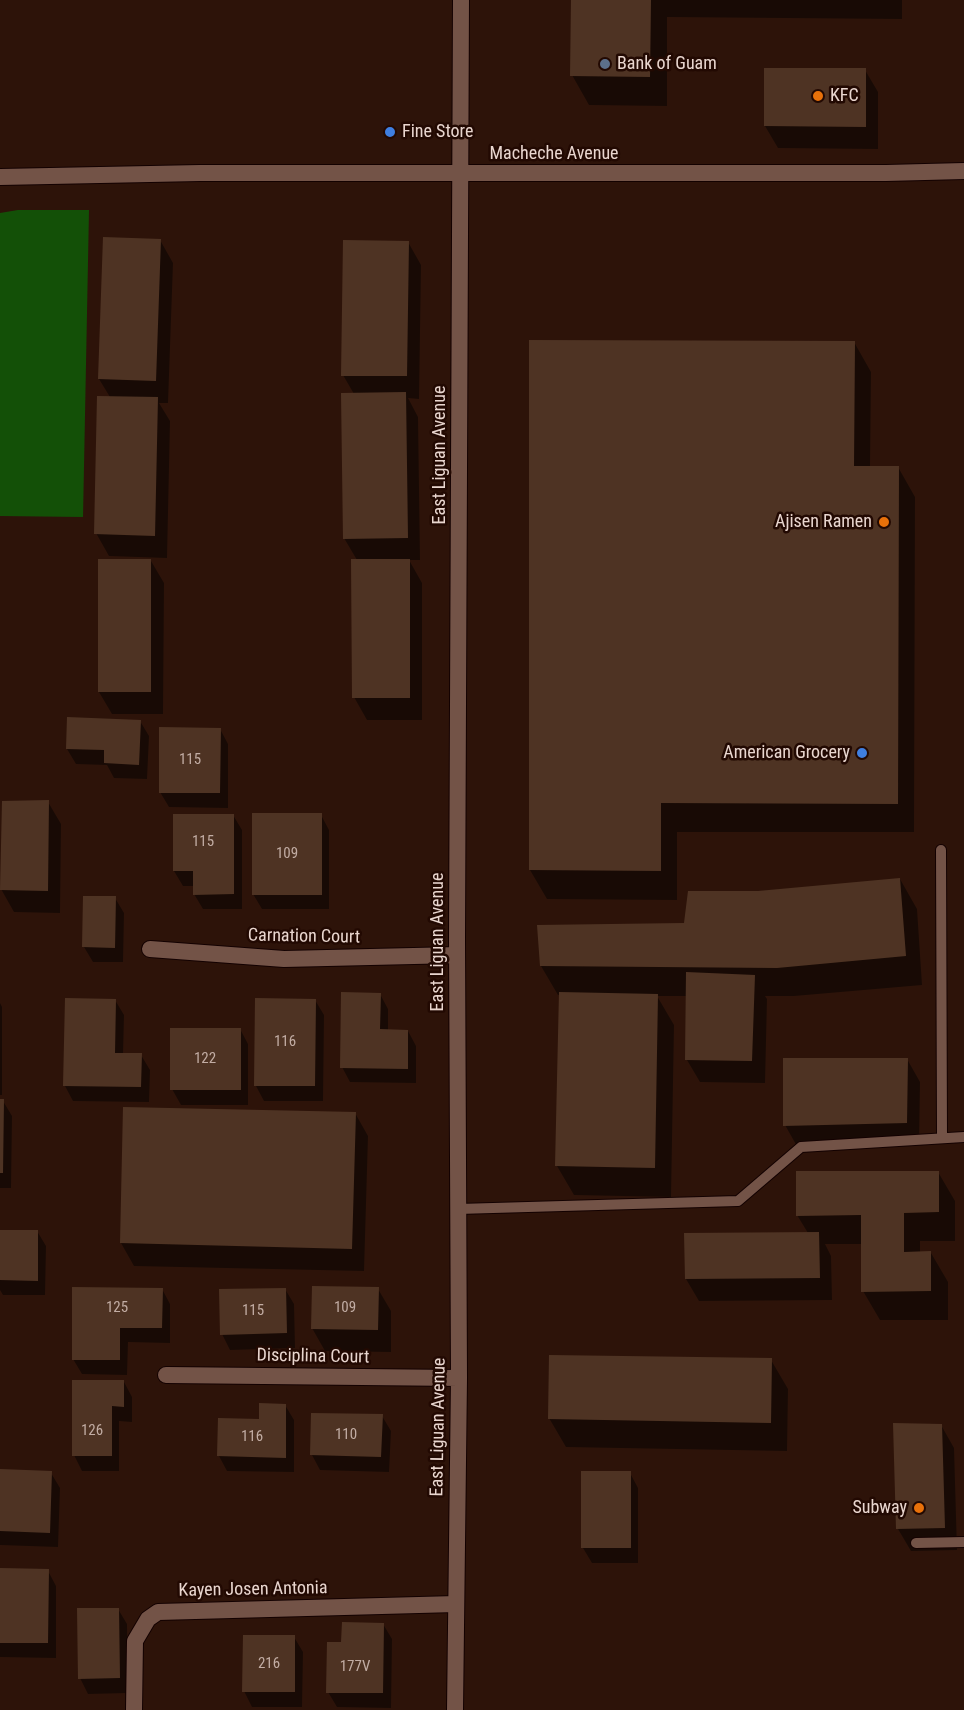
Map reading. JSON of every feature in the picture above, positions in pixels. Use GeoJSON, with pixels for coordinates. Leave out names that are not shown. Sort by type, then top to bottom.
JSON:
{"type":"FeatureCollection","features":[{"type":"Feature","properties":{"kind":"street","name":"East Liguan Avenue"},"geometry":{"type":"LineString","coordinates":[[455,1710],[459,1378],[457,955],[461,0]]}},
{"type":"Feature","properties":{"kind":"street","name":"Macheche Avenue"},"geometry":{"type":"LineString","coordinates":[[0,177],[176,173],[886,173],[964,171]]}},
{"type":"Feature","properties":{"kind":"street","name":"Carnation Court"},"geometry":{"type":"LineString","coordinates":[[150,949],[284,959],[457,955]]}},
{"type":"Feature","properties":{"kind":"street","name":"Disciplina Court"},"geometry":{"type":"LineString","coordinates":[[166,1375],[459,1378]]}},
{"type":"Feature","properties":{"kind":"street","name":"Kayen Josen Antonia"},"geometry":{"type":"LineString","coordinates":[[134,1710],[135,1641],[148,1618],[158,1612],[456,1604]]}},
{"type":"Feature","properties":{"kind":"lane"},"geometry":{"type":"LineString","coordinates":[[941,850],[942,1138]]}},
{"type":"Feature","properties":{"kind":"lane"},"geometry":{"type":"LineString","coordinates":[[458,1209],[738,1201],[801,1147],[964,1137]]}},
{"type":"Feature","properties":{"kind":"lane"},"geometry":{"type":"LineString","coordinates":[[916,1543],[964,1542]]}},
{"type":"Feature","properties":{"kind":"green space"},"geometry":{"type":"Polygon","coordinates":[[[18,210],[89,210],[83,517],[0,516],[0,213],[18,210]]]}},
{"type":"Feature","properties":{"kind":"building"},"geometry":{"type":"Polygon","coordinates":[[[571,0],[651,0],[650,77],[570,76],[571,0]]]}},
{"type":"Feature","properties":{"kind":"building"},"geometry":{"type":"Polygon","coordinates":[[[764,68],[866,68],[866,127],[764,126],[764,68]]]}},
{"type":"Feature","properties":{"kind":"building"},"geometry":{"type":"Polygon","coordinates":[[[103,237],[161,239],[156,381],[98,379],[103,237]]]}},
{"type":"Feature","properties":{"kind":"building"},"geometry":{"type":"Polygon","coordinates":[[[343,240],[409,241],[407,376],[341,376],[343,240]]]}},
{"type":"Feature","properties":{"kind":"building"},"geometry":{"type":"Polygon","coordinates":[[[529,340],[855,341],[854,466],[899,466],[898,804],[661,803],[661,871],[529,870],[529,340]]]}},
{"type":"Feature","properties":{"kind":"building"},"geometry":{"type":"Polygon","coordinates":[[[406,392],[408,538],[343,539],[341,393],[406,392]]]}},
{"type":"Feature","properties":{"kind":"building"},"geometry":{"type":"Polygon","coordinates":[[[97,396],[158,397],[155,536],[94,534],[97,396]]]}},
{"type":"Feature","properties":{"kind":"building"},"geometry":{"type":"Polygon","coordinates":[[[98,559],[151,559],[151,692],[98,692],[98,559]]]}},
{"type":"Feature","properties":{"kind":"building"},"geometry":{"type":"Polygon","coordinates":[[[351,559],[410,559],[410,698],[352,698],[351,559]]]}},
{"type":"Feature","properties":{"kind":"building"},"geometry":{"type":"Polygon","coordinates":[[[67,717],[141,720],[139,765],[104,763],[104,750],[66,749],[67,717]]]}},
{"type":"Feature","properties":{"kind":"building"},"geometry":{"type":"Polygon","coordinates":[[[159,727],[221,728],[220,793],[159,793],[159,727]]]}},
{"type":"Feature","properties":{"kind":"building"},"geometry":{"type":"Polygon","coordinates":[[[49,800],[48,891],[0,890],[2,801],[49,800]]]}},
{"type":"Feature","properties":{"kind":"building"},"geometry":{"type":"Polygon","coordinates":[[[252,813],[322,813],[322,895],[252,895],[252,813]]]}},
{"type":"Feature","properties":{"kind":"building"},"geometry":{"type":"Polygon","coordinates":[[[173,814],[234,814],[234,894],[193,895],[193,871],[173,871],[173,814]]]}},
{"type":"Feature","properties":{"kind":"building"},"geometry":{"type":"Polygon","coordinates":[[[900,878],[906,956],[777,968],[540,966],[537,925],[684,923],[688,891],[758,891],[900,878]]]}},
{"type":"Feature","properties":{"kind":"building"},"geometry":{"type":"Polygon","coordinates":[[[83,896],[116,896],[115,948],[82,947],[83,896]]]}},
{"type":"Feature","properties":{"kind":"building"},"geometry":{"type":"Polygon","coordinates":[[[686,972],[755,975],[752,1061],[685,1060],[686,972]]]}},
{"type":"Feature","properties":{"kind":"building"},"geometry":{"type":"Polygon","coordinates":[[[341,992],[381,993],[380,1029],[408,1030],[408,1069],[340,1068],[341,992]]]}},
{"type":"Feature","properties":{"kind":"building"},"geometry":{"type":"Polygon","coordinates":[[[559,992],[658,994],[655,1168],[555,1166],[559,992]]]}},
{"type":"Feature","properties":{"kind":"building"},"geometry":{"type":"Polygon","coordinates":[[[65,998],[116,999],[115,1053],[142,1053],[141,1087],[63,1086],[65,998]]]}},
{"type":"Feature","properties":{"kind":"building"},"geometry":{"type":"Polygon","coordinates":[[[255,998],[316,999],[315,1086],[254,1086],[255,998]]]}},
{"type":"Feature","properties":{"kind":"building"},"geometry":{"type":"Polygon","coordinates":[[[170,1028],[241,1028],[241,1090],[170,1090],[170,1028]]]}},
{"type":"Feature","properties":{"kind":"building"},"geometry":{"type":"Polygon","coordinates":[[[783,1058],[908,1058],[907,1123],[783,1126],[783,1058]]]}},
{"type":"Feature","properties":{"kind":"building"},"geometry":{"type":"Polygon","coordinates":[[[0,1099],[4,1099],[3,1173],[0,1173],[0,1099]]]}},
{"type":"Feature","properties":{"kind":"building"},"geometry":{"type":"Polygon","coordinates":[[[123,1107],[356,1112],[352,1249],[120,1243],[123,1107]]]}},
{"type":"Feature","properties":{"kind":"building"},"geometry":{"type":"Polygon","coordinates":[[[796,1171],[939,1171],[939,1212],[904,1213],[904,1252],[931,1251],[931,1291],[861,1292],[861,1215],[796,1216],[796,1171]]]}},
{"type":"Feature","properties":{"kind":"building"},"geometry":{"type":"Polygon","coordinates":[[[0,1230],[38,1230],[38,1281],[0,1280],[0,1230]]]}},
{"type":"Feature","properties":{"kind":"building"},"geometry":{"type":"Polygon","coordinates":[[[819,1232],[820,1278],[685,1279],[684,1233],[819,1232]]]}},
{"type":"Feature","properties":{"kind":"building"},"geometry":{"type":"Polygon","coordinates":[[[312,1286],[379,1287],[378,1330],[311,1329],[312,1286]]]}},
{"type":"Feature","properties":{"kind":"building"},"geometry":{"type":"Polygon","coordinates":[[[72,1287],[163,1288],[162,1328],[120,1328],[120,1360],[72,1360],[72,1287]]]}},
{"type":"Feature","properties":{"kind":"building"},"geometry":{"type":"Polygon","coordinates":[[[286,1288],[287,1333],[220,1335],[219,1289],[286,1288]]]}},
{"type":"Feature","properties":{"kind":"building"},"geometry":{"type":"Polygon","coordinates":[[[549,1355],[772,1358],[771,1423],[548,1419],[549,1355]]]}},
{"type":"Feature","properties":{"kind":"building"},"geometry":{"type":"Polygon","coordinates":[[[72,1380],[124,1380],[124,1407],[112,1406],[112,1456],[72,1456],[72,1380]]]}},
{"type":"Feature","properties":{"kind":"building"},"geometry":{"type":"Polygon","coordinates":[[[259,1403],[286,1404],[286,1458],[217,1456],[218,1418],[259,1419],[259,1403]]]}},
{"type":"Feature","properties":{"kind":"building"},"geometry":{"type":"Polygon","coordinates":[[[311,1413],[383,1414],[381,1457],[310,1455],[311,1413]]]}},
{"type":"Feature","properties":{"kind":"building"},"geometry":{"type":"Polygon","coordinates":[[[893,1423],[942,1424],[945,1528],[896,1529],[893,1423]]]}},
{"type":"Feature","properties":{"kind":"building"},"geometry":{"type":"Polygon","coordinates":[[[0,1469],[52,1471],[50,1533],[0,1531],[0,1469]]]}},
{"type":"Feature","properties":{"kind":"building"},"geometry":{"type":"Polygon","coordinates":[[[581,1471],[631,1471],[631,1548],[581,1548],[581,1471]]]}},
{"type":"Feature","properties":{"kind":"building"},"geometry":{"type":"Polygon","coordinates":[[[0,1568],[49,1569],[48,1643],[0,1643],[0,1568]]]}},
{"type":"Feature","properties":{"kind":"building"},"geometry":{"type":"Polygon","coordinates":[[[77,1608],[119,1608],[120,1678],[78,1679],[77,1608]]]}},
{"type":"Feature","properties":{"kind":"building"},"geometry":{"type":"Polygon","coordinates":[[[342,1622],[384,1623],[383,1693],[326,1693],[327,1642],[341,1642],[342,1622]]]}},
{"type":"Feature","properties":{"kind":"building"},"geometry":{"type":"Polygon","coordinates":[[[243,1635],[295,1635],[295,1692],[242,1692],[243,1635]]]}},
{"type":"Feature","properties":{"kind":"place","name":"Bank of Guam"},"geometry":{"type":"Point","coordinates":[605,64]}},
{"type":"Feature","properties":{"kind":"place","name":"KFC"},"geometry":{"type":"Point","coordinates":[818,96]}},
{"type":"Feature","properties":{"kind":"place","name":"Fine Store"},"geometry":{"type":"Point","coordinates":[390,132]}},
{"type":"Feature","properties":{"kind":"place","name":"Ajisen Ramen"},"geometry":{"type":"Point","coordinates":[884,522]}},
{"type":"Feature","properties":{"kind":"place","name":"American Grocery"},"geometry":{"type":"Point","coordinates":[862,753]}},
{"type":"Feature","properties":{"kind":"place","name":"Subway"},"geometry":{"type":"Point","coordinates":[919,1508]}}]}
